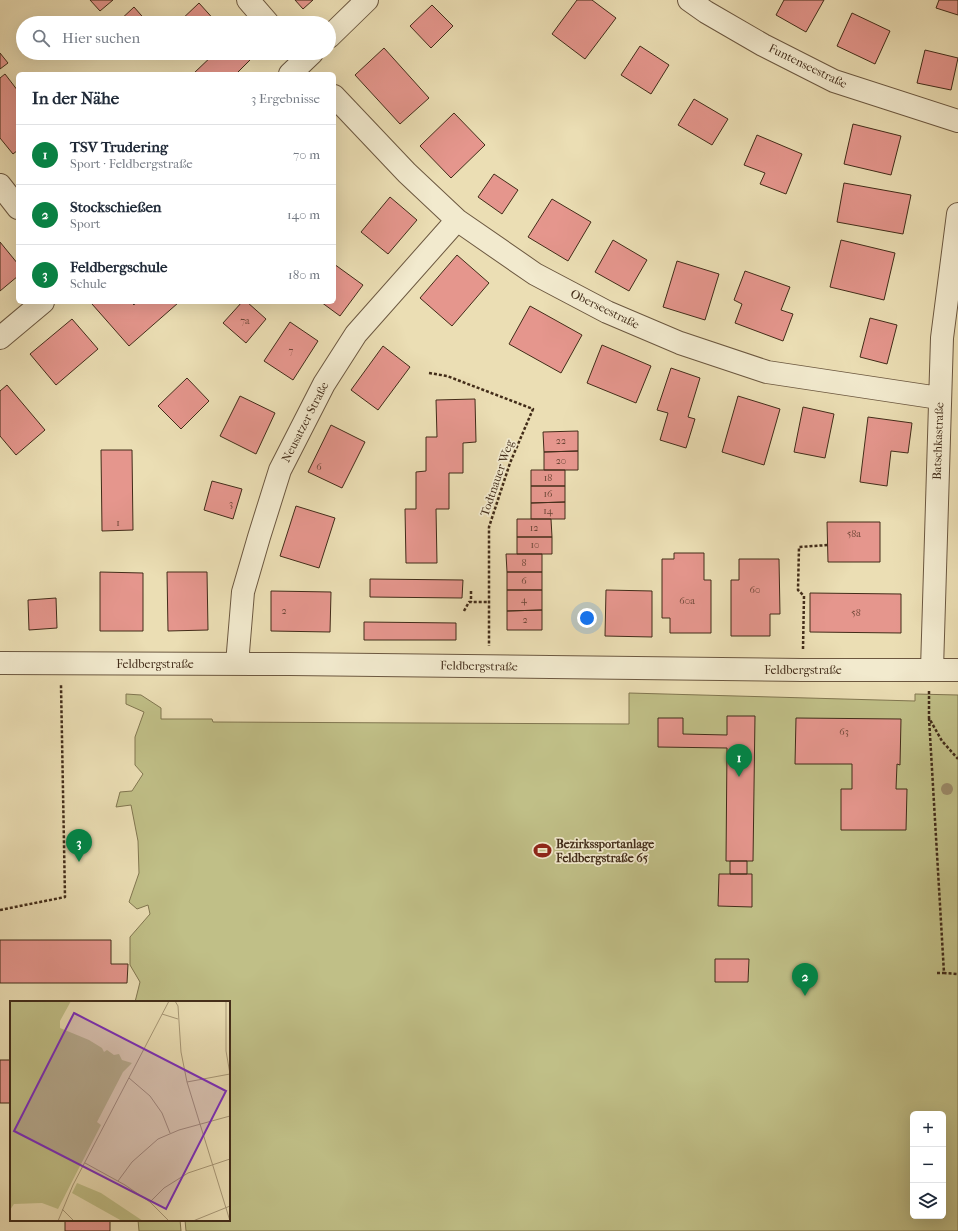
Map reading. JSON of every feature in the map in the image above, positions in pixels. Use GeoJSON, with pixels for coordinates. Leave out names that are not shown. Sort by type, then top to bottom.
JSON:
{"type":"FeatureCollection","features":[{"type":"Feature","properties":{"kind":"street"},"geometry":{"type":"LineString","coordinates":[[248,0],[262,16]]}},
{"type":"Feature","properties":{"kind":"street"},"geometry":{"type":"LineString","coordinates":[[336,30],[367,0]]}},
{"type":"Feature","properties":{"kind":"street","name":"Funtenseestraße"},"geometry":{"type":"LineString","coordinates":[[689,0],[706,12],[763,44],[834,81],[958,121]]}},
{"type":"Feature","properties":{"kind":"street","name":"Oberseestraße"},"geometry":{"type":"LineString","coordinates":[[336,98],[407,173],[456,220],[535,274],[607,312],[680,343],[767,372],[940,398]]}},
{"type":"Feature","properties":{"kind":"street"},"geometry":{"type":"LineString","coordinates":[[0,185],[16,205]]}},
{"type":"Feature","properties":{"kind":"street","name":"Batschkastraße"},"geometry":{"type":"LineString","coordinates":[[932,669],[942,338],[958,214]]}},
{"type":"Feature","properties":{"kind":"street","name":"Neusatzer Straße"},"geometry":{"type":"LineString","coordinates":[[237,664],[243,592],[280,470],[324,384],[356,334],[456,220]]}},
{"type":"Feature","properties":{"kind":"street"},"geometry":{"type":"LineString","coordinates":[[0,338],[41,304]]}},
{"type":"Feature","properties":{"kind":"street","name":"Feldbergstraße"},"geometry":{"type":"LineString","coordinates":[[0,663],[958,670]]}},
{"type":"Feature","properties":{"kind":"path","name":"Todtnauer Weg"},"geometry":{"type":"LineString","coordinates":[[429,373],[447,376],[533,409],[510,462],[489,528],[490,666]]}},
{"type":"Feature","properties":{"kind":"path"},"geometry":{"type":"LineString","coordinates":[[802,670],[804,596],[798,590],[799,547],[828,546]]}},
{"type":"Feature","properties":{"kind":"path"},"geometry":{"type":"LineString","coordinates":[[471,591],[471,602]]}},
{"type":"Feature","properties":{"kind":"path"},"geometry":{"type":"LineString","coordinates":[[464,611],[469,602],[489,602]]}},
{"type":"Feature","properties":{"kind":"path"},"geometry":{"type":"LineString","coordinates":[[932,669],[929,688],[929,718],[944,973]]}},
{"type":"Feature","properties":{"kind":"path"},"geometry":{"type":"LineString","coordinates":[[0,910],[65,897],[61,709]]}},
{"type":"Feature","properties":{"kind":"path"},"geometry":{"type":"LineString","coordinates":[[929,718],[942,741],[958,759]]}},
{"type":"Feature","properties":{"kind":"path"},"geometry":{"type":"LineString","coordinates":[[937,973],[958,974]]}},
{"type":"Feature","properties":{"kind":"shaded area","name":"Bezirkssportanlage Feldbergstraße 65"},"geometry":{"type":"Polygon","coordinates":[[[629,693],[915,701],[915,694],[958,695],[958,1231],[186,1231],[185,1221],[230,1221],[230,1001],[135,1001],[140,982],[130,965],[130,937],[150,914],[148,905],[137,909],[129,902],[139,873],[138,841],[131,805],[116,807],[120,792],[132,791],[143,774],[135,765],[135,737],[144,712],[126,704],[126,694],[141,695],[161,708],[161,719],[212,719],[213,722],[629,724],[629,693]]]}},
{"type":"Feature","properties":{"kind":"shaded area"},"geometry":{"type":"Polygon","coordinates":[[[138,1221],[180,1221],[181,1231],[139,1231],[138,1221]]]}},
{"type":"Feature","properties":{"kind":"building"},"geometry":{"type":"Polygon","coordinates":[[[90,0],[113,0],[100,11],[90,0]]]}},
{"type":"Feature","properties":{"kind":"building"},"geometry":{"type":"Polygon","coordinates":[[[295,0],[313,0],[303,9],[295,0]]]}},
{"type":"Feature","properties":{"kind":"building"},"geometry":{"type":"Polygon","coordinates":[[[577,0],[592,0],[616,18],[585,59],[552,34],[577,0]]]}},
{"type":"Feature","properties":{"kind":"building"},"geometry":{"type":"Polygon","coordinates":[[[784,0],[824,0],[806,32],[776,15],[784,0]]]}},
{"type":"Feature","properties":{"kind":"building"},"geometry":{"type":"Polygon","coordinates":[[[939,0],[958,0],[958,15],[936,8],[939,0]]]}},
{"type":"Feature","properties":{"kind":"building"},"geometry":{"type":"Polygon","coordinates":[[[199,3],[211,16],[185,16],[199,3]]]}},
{"type":"Feature","properties":{"kind":"building"},"geometry":{"type":"Polygon","coordinates":[[[432,5],[453,26],[431,48],[410,26],[432,5]]]}},
{"type":"Feature","properties":{"kind":"building"},"geometry":{"type":"Polygon","coordinates":[[[134,7],[142,16],[124,16],[134,7]]]}},
{"type":"Feature","properties":{"kind":"building"},"geometry":{"type":"Polygon","coordinates":[[[852,13],[890,31],[875,64],[837,46],[852,13]]]}},
{"type":"Feature","properties":{"kind":"building"},"geometry":{"type":"Polygon","coordinates":[[[640,46],[669,65],[651,94],[621,75],[640,46]]]}},
{"type":"Feature","properties":{"kind":"building"},"geometry":{"type":"Polygon","coordinates":[[[384,48],[429,98],[400,124],[355,75],[384,48]]]}},
{"type":"Feature","properties":{"kind":"building"},"geometry":{"type":"Polygon","coordinates":[[[925,50],[958,58],[951,90],[917,83],[925,50]]]}},
{"type":"Feature","properties":{"kind":"building"},"geometry":{"type":"Polygon","coordinates":[[[0,53],[8,63],[0,69],[0,53]]]}},
{"type":"Feature","properties":{"kind":"building"},"geometry":{"type":"Polygon","coordinates":[[[208,60],[250,60],[238,72],[195,72],[208,60]]]}},
{"type":"Feature","properties":{"kind":"building"},"geometry":{"type":"Polygon","coordinates":[[[5,74],[16,88],[16,152],[13,154],[0,138],[0,78],[5,74]]]}},
{"type":"Feature","properties":{"kind":"building"},"geometry":{"type":"Polygon","coordinates":[[[694,99],[728,119],[712,145],[678,125],[694,99]]]}},
{"type":"Feature","properties":{"kind":"building"},"geometry":{"type":"Polygon","coordinates":[[[454,113],[485,145],[451,178],[420,146],[454,113]]]}},
{"type":"Feature","properties":{"kind":"building"},"geometry":{"type":"Polygon","coordinates":[[[853,124],[901,136],[891,175],[844,164],[853,124]]]}},
{"type":"Feature","properties":{"kind":"building"},"geometry":{"type":"Polygon","coordinates":[[[757,135],[802,154],[786,194],[760,184],[765,173],[744,165],[757,135]]]}},
{"type":"Feature","properties":{"kind":"building"},"geometry":{"type":"Polygon","coordinates":[[[494,174],[518,190],[502,214],[478,197],[494,174]]]}},
{"type":"Feature","properties":{"kind":"building"},"geometry":{"type":"Polygon","coordinates":[[[844,183],[911,195],[903,234],[837,222],[844,183]]]}},
{"type":"Feature","properties":{"kind":"building"},"geometry":{"type":"Polygon","coordinates":[[[390,197],[417,220],[388,254],[361,232],[390,197]]]}},
{"type":"Feature","properties":{"kind":"building"},"geometry":{"type":"Polygon","coordinates":[[[552,199],[591,222],[568,261],[528,237],[552,199]]]}},
{"type":"Feature","properties":{"kind":"building"},"geometry":{"type":"Polygon","coordinates":[[[613,240],[647,260],[629,291],[595,272],[613,240]]]}},
{"type":"Feature","properties":{"kind":"building"},"geometry":{"type":"Polygon","coordinates":[[[841,240],[895,253],[884,300],[830,287],[841,240]]]}},
{"type":"Feature","properties":{"kind":"building"},"geometry":{"type":"Polygon","coordinates":[[[0,242],[16,262],[16,278],[0,291],[0,242]]]}},
{"type":"Feature","properties":{"kind":"building"},"geometry":{"type":"Polygon","coordinates":[[[457,255],[489,283],[452,326],[420,298],[457,255]]]}},
{"type":"Feature","properties":{"kind":"building"},"geometry":{"type":"Polygon","coordinates":[[[677,261],[719,274],[705,320],[663,307],[677,261]]]}},
{"type":"Feature","properties":{"kind":"building"},"geometry":{"type":"Polygon","coordinates":[[[336,265],[363,285],[340,316],[324,304],[336,304],[336,265]]]}},
{"type":"Feature","properties":{"kind":"building"},"geometry":{"type":"Polygon","coordinates":[[[745,271],[790,287],[781,310],[793,314],[783,341],[735,323],[742,304],[734,300],[745,271]]]}},
{"type":"Feature","properties":{"kind":"building"},"geometry":{"type":"Polygon","coordinates":[[[92,304],[177,304],[129,346],[92,304]]]}},
{"type":"Feature","properties":{"kind":"building"},"geometry":{"type":"Polygon","coordinates":[[[240,304],[249,304],[266,319],[246,343],[223,323],[240,304]]]}},
{"type":"Feature","properties":{"kind":"building"},"geometry":{"type":"Polygon","coordinates":[[[530,306],[582,335],[561,373],[509,344],[530,306]]]}},
{"type":"Feature","properties":{"kind":"building"},"geometry":{"type":"Polygon","coordinates":[[[870,318],[897,325],[887,364],[860,357],[870,318]]]}},
{"type":"Feature","properties":{"kind":"building"},"geometry":{"type":"Polygon","coordinates":[[[72,319],[98,349],[56,385],[30,354],[72,319]]]}},
{"type":"Feature","properties":{"kind":"building"},"geometry":{"type":"Polygon","coordinates":[[[290,322],[318,341],[293,380],[264,361],[290,322]]]}},
{"type":"Feature","properties":{"kind":"building"},"geometry":{"type":"Polygon","coordinates":[[[602,345],[651,366],[636,403],[587,383],[602,345]]]}},
{"type":"Feature","properties":{"kind":"building"},"geometry":{"type":"Polygon","coordinates":[[[383,346],[410,367],[378,410],[351,390],[383,346]]]}},
{"type":"Feature","properties":{"kind":"building"},"geometry":{"type":"Polygon","coordinates":[[[671,368],[700,378],[688,417],[695,419],[686,448],[660,440],[668,413],[657,410],[671,368]]]}},
{"type":"Feature","properties":{"kind":"building"},"geometry":{"type":"Polygon","coordinates":[[[187,378],[209,401],[181,429],[158,406],[187,378]]]}},
{"type":"Feature","properties":{"kind":"building"},"geometry":{"type":"Polygon","coordinates":[[[7,385],[45,430],[16,455],[0,436],[0,391],[7,385]]]}},
{"type":"Feature","properties":{"kind":"building"},"geometry":{"type":"Polygon","coordinates":[[[240,396],[275,413],[256,454],[220,436],[240,396]]]}},
{"type":"Feature","properties":{"kind":"building"},"geometry":{"type":"Polygon","coordinates":[[[738,396],[780,409],[764,465],[722,452],[738,396]]]}},
{"type":"Feature","properties":{"kind":"building"},"geometry":{"type":"Polygon","coordinates":[[[475,399],[476,442],[463,443],[463,473],[449,473],[449,509],[436,509],[437,563],[406,563],[405,509],[416,509],[416,472],[426,471],[426,437],[437,437],[436,400],[475,399]]]}},
{"type":"Feature","properties":{"kind":"building"},"geometry":{"type":"Polygon","coordinates":[[[803,407],[834,414],[825,458],[794,452],[803,407]]]}},
{"type":"Feature","properties":{"kind":"building"},"geometry":{"type":"Polygon","coordinates":[[[868,417],[912,423],[908,453],[891,451],[887,486],[860,482],[868,417]]]}},
{"type":"Feature","properties":{"kind":"building"},"geometry":{"type":"Polygon","coordinates":[[[331,425],[365,442],[342,488],[308,472],[331,425]]]}},
{"type":"Feature","properties":{"kind":"building"},"geometry":{"type":"Polygon","coordinates":[[[578,431],[578,451],[544,452],[543,432],[578,431]]]}},
{"type":"Feature","properties":{"kind":"building"},"geometry":{"type":"Polygon","coordinates":[[[101,450],[132,450],[133,530],[102,531],[101,450]]]}},
{"type":"Feature","properties":{"kind":"building"},"geometry":{"type":"Polygon","coordinates":[[[578,451],[578,470],[544,470],[544,452],[578,451]]]}},
{"type":"Feature","properties":{"kind":"building"},"geometry":{"type":"Polygon","coordinates":[[[531,470],[565,470],[565,486],[531,486],[531,470]]]}},
{"type":"Feature","properties":{"kind":"building"},"geometry":{"type":"Polygon","coordinates":[[[212,481],[242,489],[233,519],[204,510],[212,481]]]}},
{"type":"Feature","properties":{"kind":"building"},"geometry":{"type":"Polygon","coordinates":[[[531,486],[565,486],[565,502],[531,503],[531,486]]]}},
{"type":"Feature","properties":{"kind":"building"},"geometry":{"type":"Polygon","coordinates":[[[565,502],[565,519],[531,519],[531,503],[565,502]]]}},
{"type":"Feature","properties":{"kind":"building"},"geometry":{"type":"Polygon","coordinates":[[[296,506],[335,518],[319,568],[280,556],[296,506]]]}},
{"type":"Feature","properties":{"kind":"building"},"geometry":{"type":"Polygon","coordinates":[[[517,519],[551,519],[552,537],[517,537],[517,519]]]}},
{"type":"Feature","properties":{"kind":"building"},"geometry":{"type":"Polygon","coordinates":[[[827,522],[880,522],[880,562],[828,562],[827,522]]]}},
{"type":"Feature","properties":{"kind":"building"},"geometry":{"type":"Polygon","coordinates":[[[517,537],[552,537],[552,554],[517,554],[517,537]]]}},
{"type":"Feature","properties":{"kind":"building"},"geometry":{"type":"Polygon","coordinates":[[[674,553],[704,553],[704,580],[711,580],[711,633],[670,633],[670,618],[662,618],[662,559],[674,559],[674,553]]]}},
{"type":"Feature","properties":{"kind":"building"},"geometry":{"type":"Polygon","coordinates":[[[506,554],[542,554],[542,572],[507,572],[506,554]]]}},
{"type":"Feature","properties":{"kind":"building"},"geometry":{"type":"Polygon","coordinates":[[[739,559],[779,559],[780,614],[770,614],[770,636],[731,636],[731,580],[739,580],[739,559]]]}},
{"type":"Feature","properties":{"kind":"building"},"geometry":{"type":"Polygon","coordinates":[[[100,572],[143,573],[143,631],[100,631],[100,572]]]}},
{"type":"Feature","properties":{"kind":"building"},"geometry":{"type":"Polygon","coordinates":[[[167,572],[207,572],[208,630],[168,631],[167,572]]]}},
{"type":"Feature","properties":{"kind":"building"},"geometry":{"type":"Polygon","coordinates":[[[507,572],[542,572],[542,590],[507,590],[507,572]]]}},
{"type":"Feature","properties":{"kind":"building"},"geometry":{"type":"Polygon","coordinates":[[[370,579],[463,580],[462,598],[370,597],[370,579]]]}},
{"type":"Feature","properties":{"kind":"building"},"geometry":{"type":"Polygon","coordinates":[[[507,590],[542,590],[542,610],[507,611],[507,590]]]}},
{"type":"Feature","properties":{"kind":"building"},"geometry":{"type":"Polygon","coordinates":[[[606,590],[652,591],[652,637],[605,636],[606,590]]]}},
{"type":"Feature","properties":{"kind":"building"},"geometry":{"type":"Polygon","coordinates":[[[271,591],[331,592],[330,632],[271,631],[271,591]]]}},
{"type":"Feature","properties":{"kind":"building"},"geometry":{"type":"Polygon","coordinates":[[[810,593],[901,594],[901,633],[810,632],[810,593]]]}},
{"type":"Feature","properties":{"kind":"building"},"geometry":{"type":"Polygon","coordinates":[[[56,598],[57,628],[29,630],[28,600],[56,598]]]}},
{"type":"Feature","properties":{"kind":"building"},"geometry":{"type":"Polygon","coordinates":[[[542,610],[542,630],[507,630],[507,611],[542,610]]]}},
{"type":"Feature","properties":{"kind":"building"},"geometry":{"type":"Polygon","coordinates":[[[364,622],[456,623],[456,640],[364,640],[364,622]]]}},
{"type":"Feature","properties":{"kind":"building"},"geometry":{"type":"Polygon","coordinates":[[[727,716],[755,716],[753,861],[726,861],[727,748],[658,747],[658,718],[683,718],[683,734],[727,735],[727,716]]]}},
{"type":"Feature","properties":{"kind":"building"},"geometry":{"type":"Polygon","coordinates":[[[796,718],[901,719],[900,765],[897,764],[896,789],[907,789],[906,830],[841,830],[841,789],[852,789],[852,764],[795,764],[796,718]]]}},
{"type":"Feature","properties":{"kind":"building"},"geometry":{"type":"Polygon","coordinates":[[[730,861],[747,861],[747,874],[730,874],[730,861]]]}},
{"type":"Feature","properties":{"kind":"building"},"geometry":{"type":"Polygon","coordinates":[[[719,874],[752,874],[752,907],[718,906],[719,874]]]}},
{"type":"Feature","properties":{"kind":"building"},"geometry":{"type":"Polygon","coordinates":[[[0,940],[111,940],[111,964],[128,964],[127,983],[0,983],[0,940]]]}},
{"type":"Feature","properties":{"kind":"building"},"geometry":{"type":"Polygon","coordinates":[[[715,959],[749,959],[748,982],[715,982],[715,959]]]}},
{"type":"Feature","properties":{"kind":"building"},"geometry":{"type":"Polygon","coordinates":[[[0,1060],[10,1060],[10,1103],[0,1103],[0,1060]]]}},
{"type":"Feature","properties":{"kind":"building"},"geometry":{"type":"Polygon","coordinates":[[[65,1221],[110,1221],[110,1231],[65,1231],[65,1221]]]}},
{"type":"Feature","properties":{"kind":"place","name":"TSV Trudering"},"geometry":{"type":"Point","coordinates":[739,777]}},
{"type":"Feature","properties":{"kind":"place","name":"Bezirkssportanlage Feldbergstraße 65"},"geometry":{"type":"Point","coordinates":[543,851]}},
{"type":"Feature","properties":{"kind":"place","name":"Feldbergschule"},"geometry":{"type":"Point","coordinates":[79,862]}},
{"type":"Feature","properties":{"kind":"place","name":"Stockschießen"},"geometry":{"type":"Point","coordinates":[805,996]}}]}
